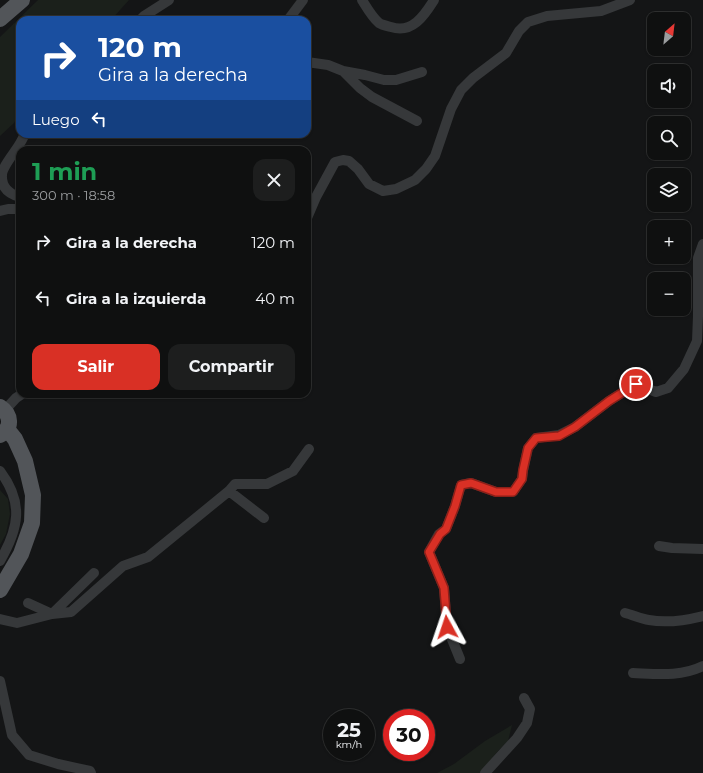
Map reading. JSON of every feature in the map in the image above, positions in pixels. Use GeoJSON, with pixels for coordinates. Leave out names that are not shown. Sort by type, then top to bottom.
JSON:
{"type":"FeatureCollection","features":[{"type":"Feature","properties":{"kind":"main road"},"geometry":{"type":"LineString","coordinates":[[0,19],[22,0]]}},
{"type":"Feature","properties":{"kind":"main road"},"geometry":{"type":"LineString","coordinates":[[0,590],[21,554],[32,523],[33,495],[25,461],[15,439],[3,432],[9,424],[9,419],[8,414],[2,409]]}},
{"type":"Feature","properties":{"kind":"street"},"geometry":{"type":"LineString","coordinates":[[144,16],[169,0]]}},
{"type":"Feature","properties":{"kind":"street"},"geometry":{"type":"LineString","coordinates":[[291,16],[303,0]]}},
{"type":"Feature","properties":{"kind":"street"},"geometry":{"type":"LineString","coordinates":[[362,0],[372,15],[380,23],[398,30],[409,27],[418,21],[434,0]]}},
{"type":"Feature","properties":{"kind":"street"},"geometry":{"type":"LineString","coordinates":[[311,209],[335,162],[343,160],[349,161],[358,169],[369,184],[382,191],[396,190],[415,180],[426,169],[435,156],[450,109],[461,90],[473,78],[506,53],[519,30],[528,22],[547,16],[601,11],[630,0]]}},
{"type":"Feature","properties":{"kind":"street"},"geometry":{"type":"LineString","coordinates":[[311,63],[328,65],[343,71],[384,80],[396,80],[422,72]]}},
{"type":"Feature","properties":{"kind":"street"},"geometry":{"type":"LineString","coordinates":[[343,71],[360,88],[372,97],[418,120]]}},
{"type":"Feature","properties":{"kind":"street"},"geometry":{"type":"LineString","coordinates":[[16,149],[8,161],[2,174],[1,181],[3,187],[16,195]]}},
{"type":"Feature","properties":{"kind":"street"},"geometry":{"type":"LineString","coordinates":[[0,211],[16,209]]}},
{"type":"Feature","properties":{"kind":"street"},"geometry":{"type":"LineString","coordinates":[[460,659],[447,627],[444,588],[429,552],[440,534],[446,529],[461,485],[471,483],[496,492],[513,492],[522,479],[528,448],[536,438],[559,436],[575,427],[609,401],[636,384],[656,392],[668,388],[684,369],[696,341],[698,316],[698,258],[703,244]]}},
{"type":"Feature","properties":{"kind":"street"},"geometry":{"type":"LineString","coordinates":[[2,409],[16,398]]}},
{"type":"Feature","properties":{"kind":"street"},"geometry":{"type":"LineString","coordinates":[[0,620],[17,623],[52,614],[71,612],[123,566],[148,557],[229,491],[235,484],[267,484],[294,471],[309,449]]}},
{"type":"Feature","properties":{"kind":"street"},"geometry":{"type":"LineString","coordinates":[[0,471],[10,486],[16,502],[17,515],[15,528],[9,546],[0,560]]}},
{"type":"Feature","properties":{"kind":"street"},"geometry":{"type":"LineString","coordinates":[[229,491],[264,518]]}},
{"type":"Feature","properties":{"kind":"street"},"geometry":{"type":"LineString","coordinates":[[659,546],[703,550]]}},
{"type":"Feature","properties":{"kind":"street"},"geometry":{"type":"LineString","coordinates":[[52,614],[94,573]]}},
{"type":"Feature","properties":{"kind":"street"},"geometry":{"type":"LineString","coordinates":[[28,603],[52,614]]}},
{"type":"Feature","properties":{"kind":"street"},"geometry":{"type":"LineString","coordinates":[[625,613],[649,620],[673,621],[703,616]]}},
{"type":"Feature","properties":{"kind":"street"},"geometry":{"type":"LineString","coordinates":[[633,673],[672,674],[694,670],[703,666]]}},
{"type":"Feature","properties":{"kind":"street"},"geometry":{"type":"LineString","coordinates":[[0,681],[12,735],[29,755],[58,764],[90,771],[91,773]]}},
{"type":"Feature","properties":{"kind":"street"},"geometry":{"type":"LineString","coordinates":[[485,773],[517,738],[527,723],[530,709],[524,698]]}},
{"type":"Feature","properties":{"kind":"shaded area"},"geometry":{"type":"Polygon","coordinates":[[[38,0],[129,0],[115,16],[22,16],[38,0]]]}},
{"type":"Feature","properties":{"kind":"shaded area"},"geometry":{"type":"Polygon","coordinates":[[[16,21],[16,120],[0,136],[0,37],[16,21]]]}},
{"type":"Feature","properties":{"kind":"shaded area"},"geometry":{"type":"Polygon","coordinates":[[[0,490],[8,499],[10,514],[6,534],[0,545],[0,490]]]}},
{"type":"Feature","properties":{"kind":"shaded area"},"geometry":{"type":"Polygon","coordinates":[[[512,725],[508,741],[480,773],[437,773],[454,764],[485,741],[512,725]]]}},
{"type":"Feature","properties":{"kind":"route"},"geometry":{"type":"LineString","coordinates":[[447,627],[444,588],[429,552],[440,534],[446,529],[461,485],[471,483],[496,492],[513,492],[522,479],[528,448],[536,438],[559,436],[575,427],[609,401],[636,384]]}}]}
